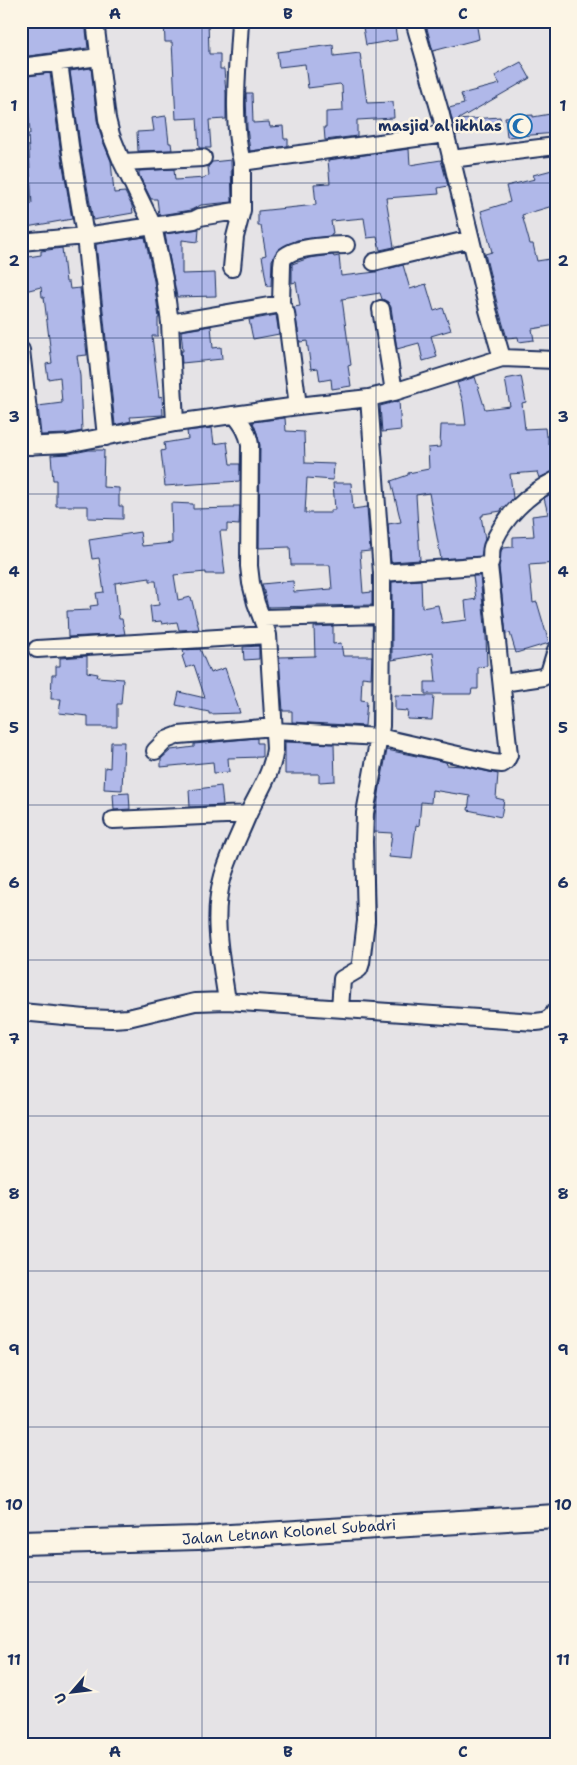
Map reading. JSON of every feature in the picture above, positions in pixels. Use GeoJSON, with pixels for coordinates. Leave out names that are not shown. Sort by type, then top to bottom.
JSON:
{"type":"FeatureCollection","features":[{"type":"Feature","properties":{"kind":"main road","name":"Jalan Letnan Kolonel Subadri"},"geometry":{"type":"LineString","coordinates":[[21,1542],[198,1538],[556,1516]]}},
{"type":"Feature","properties":{"kind":"street"},"geometry":{"type":"LineString","coordinates":[[95,21],[98,57],[111,135],[153,226],[164,279],[170,323],[176,424]]}},
{"type":"Feature","properties":{"kind":"street"},"geometry":{"type":"LineString","coordinates":[[232,268],[235,237],[242,210],[242,162],[236,129],[240,21]]}},
{"type":"Feature","properties":{"kind":"street"},"geometry":{"type":"LineString","coordinates":[[414,21],[502,358]]}},
{"type":"Feature","properties":{"kind":"street"},"geometry":{"type":"LineString","coordinates":[[21,67],[98,57]]}},
{"type":"Feature","properties":{"kind":"street"},"geometry":{"type":"LineString","coordinates":[[59,62],[84,236],[106,437]]}},
{"type":"Feature","properties":{"kind":"street"},"geometry":{"type":"LineString","coordinates":[[242,162],[445,134]]}},
{"type":"Feature","properties":{"kind":"street"},"geometry":{"type":"LineString","coordinates":[[451,159],[556,146]]}},
{"type":"Feature","properties":{"kind":"street"},"geometry":{"type":"LineString","coordinates":[[122,162],[203,158]]}},
{"type":"Feature","properties":{"kind":"street"},"geometry":{"type":"LineString","coordinates":[[21,242],[84,236],[194,220],[200,216],[242,210]]}},
{"type":"Feature","properties":{"kind":"street"},"geometry":{"type":"LineString","coordinates":[[374,262],[471,239]]}},
{"type":"Feature","properties":{"kind":"street"},"geometry":{"type":"LineString","coordinates":[[298,406],[286,313],[280,304],[283,259],[294,251],[346,245]]}},
{"type":"Feature","properties":{"kind":"street"},"geometry":{"type":"LineString","coordinates":[[170,323],[280,304]]}},
{"type":"Feature","properties":{"kind":"street"},"geometry":{"type":"LineString","coordinates":[[381,310],[394,392]]}},
{"type":"Feature","properties":{"kind":"street"},"geometry":{"type":"LineString","coordinates":[[21,350],[27,446],[67,444],[235,415],[369,398],[502,358],[556,360]]}},
{"type":"Feature","properties":{"kind":"street"},"geometry":{"type":"LineString","coordinates":[[340,1008],[342,979],[359,969],[361,963],[366,906],[364,878],[366,813],[381,726],[382,573],[369,398]]}},
{"type":"Feature","properties":{"kind":"street"},"geometry":{"type":"LineString","coordinates":[[227,1001],[217,930],[218,900],[229,859],[248,814],[274,763],[276,749],[268,635],[256,603],[248,566],[250,445],[248,434],[243,424],[235,415]]}},
{"type":"Feature","properties":{"kind":"street"},"geometry":{"type":"LineString","coordinates":[[154,751],[166,740],[179,735],[274,729],[379,737],[502,764],[509,755],[488,565],[492,559],[492,547],[508,518],[537,491],[556,480]]}},
{"type":"Feature","properties":{"kind":"street"},"geometry":{"type":"LineString","coordinates":[[382,573],[488,565]]}},
{"type":"Feature","properties":{"kind":"street"},"geometry":{"type":"LineString","coordinates":[[263,618],[382,615]]}},
{"type":"Feature","properties":{"kind":"street"},"geometry":{"type":"LineString","coordinates":[[37,649],[268,635]]}},
{"type":"Feature","properties":{"kind":"street"},"geometry":{"type":"LineString","coordinates":[[502,683],[543,677],[549,673],[556,650]]}},
{"type":"Feature","properties":{"kind":"street"},"geometry":{"type":"LineString","coordinates":[[113,820],[248,814]]}},
{"type":"Feature","properties":{"kind":"street"},"geometry":{"type":"LineString","coordinates":[[21,1012],[85,1018],[128,1018],[195,1002],[227,1001],[536,1022],[546,1021],[551,1018],[556,1010]]}},
{"type":"Feature","properties":{"kind":"building"},"geometry":{"type":"Polygon","coordinates":[[[21,21],[85,21],[88,48],[21,57],[21,21]]]}},
{"type":"Feature","properties":{"kind":"building"},"geometry":{"type":"Polygon","coordinates":[[[164,21],[208,21],[209,54],[220,54],[220,69],[224,69],[226,93],[226,119],[209,120],[211,148],[199,148],[197,118],[176,119],[172,42],[165,42],[164,21]]]}},
{"type":"Feature","properties":{"kind":"building"},"geometry":{"type":"Polygon","coordinates":[[[362,21],[394,21],[397,40],[366,45],[362,21]]]}},
{"type":"Feature","properties":{"kind":"building"},"geometry":{"type":"Polygon","coordinates":[[[425,21],[476,21],[479,39],[433,51],[425,21]]]}},
{"type":"Feature","properties":{"kind":"building"},"geometry":{"type":"Polygon","coordinates":[[[333,45],[334,56],[360,53],[367,103],[393,102],[394,118],[357,120],[357,136],[325,140],[326,112],[343,111],[342,86],[340,84],[308,88],[305,64],[279,67],[277,52],[333,45]]]}},
{"type":"Feature","properties":{"kind":"building"},"geometry":{"type":"Polygon","coordinates":[[[521,62],[530,78],[457,120],[500,117],[501,124],[456,135],[449,108],[464,104],[461,94],[500,84],[495,76],[521,62]]]}},
{"type":"Feature","properties":{"kind":"building"},"geometry":{"type":"Polygon","coordinates":[[[91,68],[97,120],[111,161],[114,193],[125,192],[132,206],[133,213],[93,220],[70,71],[91,68]]]}},
{"type":"Feature","properties":{"kind":"building"},"geometry":{"type":"Polygon","coordinates":[[[50,73],[72,219],[21,228],[21,206],[32,204],[28,104],[25,104],[25,92],[21,92],[21,77],[50,73]]]}},
{"type":"Feature","properties":{"kind":"building"},"geometry":{"type":"Polygon","coordinates":[[[246,93],[252,93],[253,123],[269,122],[270,127],[283,126],[284,139],[288,139],[288,146],[250,151],[246,93]]]}},
{"type":"Feature","properties":{"kind":"building"},"geometry":{"type":"Polygon","coordinates":[[[556,113],[556,133],[507,137],[505,117],[533,115],[533,117],[556,113]]]}},
{"type":"Feature","properties":{"kind":"building"},"geometry":{"type":"Polygon","coordinates":[[[166,116],[169,143],[171,143],[172,150],[138,151],[137,132],[154,131],[152,118],[166,116]]]}},
{"type":"Feature","properties":{"kind":"building"},"geometry":{"type":"Polygon","coordinates":[[[409,149],[410,165],[441,160],[448,186],[438,188],[439,194],[386,198],[394,247],[380,250],[377,237],[367,238],[364,218],[331,221],[333,233],[331,236],[297,240],[278,250],[272,260],[271,286],[267,286],[262,256],[266,255],[261,226],[258,226],[258,211],[316,205],[314,184],[330,183],[328,160],[409,149]]]}},
{"type":"Feature","properties":{"kind":"building"},"geometry":{"type":"Polygon","coordinates":[[[231,160],[232,202],[201,205],[191,210],[159,215],[157,199],[151,199],[139,175],[139,171],[174,169],[175,180],[205,178],[209,176],[208,167],[212,162],[231,160]]]}},
{"type":"Feature","properties":{"kind":"building"},"geometry":{"type":"Polygon","coordinates":[[[556,169],[556,205],[522,215],[537,261],[556,258],[556,325],[532,329],[534,340],[519,342],[518,337],[507,338],[498,307],[485,254],[492,252],[481,211],[510,202],[506,186],[535,179],[533,175],[556,169]]]}},
{"type":"Feature","properties":{"kind":"building"},"geometry":{"type":"Polygon","coordinates":[[[199,229],[198,242],[182,240],[182,274],[215,273],[216,296],[177,297],[165,234],[199,229]]]}},
{"type":"Feature","properties":{"kind":"building"},"geometry":{"type":"Polygon","coordinates":[[[145,237],[159,318],[158,336],[152,336],[159,397],[162,396],[163,415],[130,417],[131,421],[115,425],[96,244],[145,237]]]}},
{"type":"Feature","properties":{"kind":"building"},"geometry":{"type":"Polygon","coordinates":[[[62,248],[66,282],[69,282],[70,289],[80,288],[87,355],[77,356],[80,376],[82,431],[41,435],[38,406],[62,403],[60,377],[48,379],[46,364],[52,363],[44,297],[42,297],[41,287],[21,292],[21,258],[41,255],[41,251],[62,248]]]}},
{"type":"Feature","properties":{"kind":"building"},"geometry":{"type":"Polygon","coordinates":[[[333,255],[334,257],[339,256],[341,276],[376,272],[403,265],[410,289],[426,284],[434,311],[443,308],[451,330],[431,336],[437,357],[423,361],[419,343],[397,349],[391,307],[388,302],[382,299],[380,293],[342,299],[351,365],[348,366],[351,386],[332,389],[331,379],[320,381],[318,368],[311,369],[307,341],[300,342],[294,307],[300,306],[296,282],[292,283],[292,264],[309,258],[333,255]]]}},
{"type":"Feature","properties":{"kind":"building"},"geometry":{"type":"Polygon","coordinates":[[[276,315],[279,334],[253,339],[249,320],[276,315]]]}},
{"type":"Feature","properties":{"kind":"building"},"geometry":{"type":"Polygon","coordinates":[[[211,326],[213,348],[221,347],[222,359],[182,363],[181,331],[211,326]]]}},
{"type":"Feature","properties":{"kind":"building"},"geometry":{"type":"Polygon","coordinates":[[[521,376],[526,402],[522,403],[525,429],[545,428],[548,444],[555,444],[556,470],[539,478],[537,472],[510,474],[513,498],[505,507],[502,507],[501,511],[481,516],[485,539],[481,556],[441,559],[429,493],[416,495],[420,560],[391,562],[388,524],[401,522],[391,481],[408,475],[408,473],[429,469],[428,448],[440,447],[441,425],[466,425],[463,402],[457,383],[475,377],[485,409],[510,406],[505,379],[521,376]]]}},
{"type":"Feature","properties":{"kind":"building"},"geometry":{"type":"Polygon","coordinates":[[[399,401],[401,430],[382,432],[380,406],[399,401]]]}},
{"type":"Feature","properties":{"kind":"building"},"geometry":{"type":"Polygon","coordinates":[[[285,418],[286,431],[304,432],[305,463],[334,464],[333,480],[307,478],[305,513],[331,513],[331,510],[335,510],[333,483],[351,483],[353,509],[367,507],[370,551],[360,552],[363,593],[372,592],[372,605],[268,607],[262,584],[293,581],[294,592],[332,589],[330,565],[291,565],[290,547],[259,548],[260,445],[253,422],[285,418]]]}},
{"type":"Feature","properties":{"kind":"building"},"geometry":{"type":"Polygon","coordinates":[[[212,428],[214,444],[227,442],[230,464],[240,464],[240,481],[165,486],[161,451],[165,450],[164,443],[188,439],[187,431],[212,428]]]}},
{"type":"Feature","properties":{"kind":"building"},"geometry":{"type":"Polygon","coordinates":[[[104,450],[103,487],[119,488],[119,506],[123,506],[123,519],[88,518],[88,506],[56,506],[56,480],[53,480],[51,455],[104,450]]]}},
{"type":"Feature","properties":{"kind":"building"},"geometry":{"type":"Polygon","coordinates":[[[556,491],[556,563],[529,565],[533,603],[537,602],[549,643],[516,653],[510,633],[506,634],[499,567],[501,551],[503,548],[513,547],[513,537],[534,536],[532,516],[548,514],[544,498],[556,491]]]}},
{"type":"Feature","properties":{"kind":"building"},"geometry":{"type":"Polygon","coordinates":[[[171,503],[193,504],[193,509],[233,508],[233,506],[240,506],[239,525],[227,524],[227,531],[220,531],[225,574],[206,574],[206,572],[174,575],[178,600],[191,597],[199,629],[179,630],[177,622],[162,624],[161,621],[152,622],[150,606],[159,605],[156,581],[150,581],[150,578],[115,583],[119,619],[122,619],[125,634],[68,637],[67,611],[91,610],[90,606],[98,605],[96,593],[104,592],[99,558],[92,559],[89,540],[140,532],[142,546],[172,543],[171,503]]]}},
{"type":"Feature","properties":{"kind":"building"},"geometry":{"type":"Polygon","coordinates":[[[473,576],[480,576],[486,636],[487,666],[478,667],[478,689],[472,689],[471,694],[425,694],[425,682],[436,682],[433,653],[392,660],[392,582],[421,580],[422,608],[438,605],[442,623],[467,620],[465,601],[476,599],[473,576]]]}},
{"type":"Feature","properties":{"kind":"building"},"geometry":{"type":"Polygon","coordinates":[[[333,626],[333,644],[341,643],[343,656],[372,656],[371,678],[362,677],[361,700],[367,701],[365,726],[292,722],[292,711],[283,711],[279,657],[315,656],[314,627],[333,626]]]}},
{"type":"Feature","properties":{"kind":"building"},"geometry":{"type":"Polygon","coordinates":[[[259,646],[259,659],[244,660],[243,647],[259,646]]]}},
{"type":"Feature","properties":{"kind":"building"},"geometry":{"type":"Polygon","coordinates":[[[200,649],[210,673],[225,668],[240,713],[209,714],[209,712],[176,705],[179,692],[205,698],[194,665],[186,668],[182,656],[184,655],[183,650],[200,649]]]}},
{"type":"Feature","properties":{"kind":"building"},"geometry":{"type":"Polygon","coordinates":[[[87,656],[87,672],[98,674],[97,677],[123,679],[121,704],[117,704],[117,727],[88,727],[88,716],[59,713],[61,699],[51,699],[52,675],[56,675],[56,666],[60,666],[60,658],[87,656]]]}},
{"type":"Feature","properties":{"kind":"building"},"geometry":{"type":"Polygon","coordinates":[[[395,695],[434,696],[432,720],[407,719],[408,711],[395,710],[395,695]]]}},
{"type":"Feature","properties":{"kind":"building"},"geometry":{"type":"Polygon","coordinates":[[[257,738],[257,743],[262,743],[262,757],[228,758],[229,772],[214,773],[213,762],[161,767],[161,759],[171,750],[194,747],[194,744],[257,738]]]}},
{"type":"Feature","properties":{"kind":"building"},"geometry":{"type":"Polygon","coordinates":[[[111,742],[124,742],[122,790],[104,789],[105,767],[110,768],[111,742]]]}},
{"type":"Feature","properties":{"kind":"building"},"geometry":{"type":"Polygon","coordinates":[[[285,742],[334,744],[335,781],[319,782],[319,774],[285,774],[285,742]]]}},
{"type":"Feature","properties":{"kind":"building"},"geometry":{"type":"Polygon","coordinates":[[[387,750],[446,762],[447,765],[462,766],[498,774],[496,798],[504,800],[501,817],[468,810],[470,796],[432,790],[431,803],[421,802],[419,826],[416,825],[412,859],[389,857],[392,833],[374,832],[375,814],[387,750]]]}},
{"type":"Feature","properties":{"kind":"building"},"geometry":{"type":"Polygon","coordinates":[[[221,786],[223,805],[190,807],[189,790],[221,786]]]}},
{"type":"Feature","properties":{"kind":"building"},"geometry":{"type":"Polygon","coordinates":[[[129,793],[130,809],[114,810],[113,794],[129,793]]]}},
{"type":"Feature","properties":{"kind":"place","name":"masjid al ikhlas"},"geometry":{"type":"Point","coordinates":[520,126]}}]}
